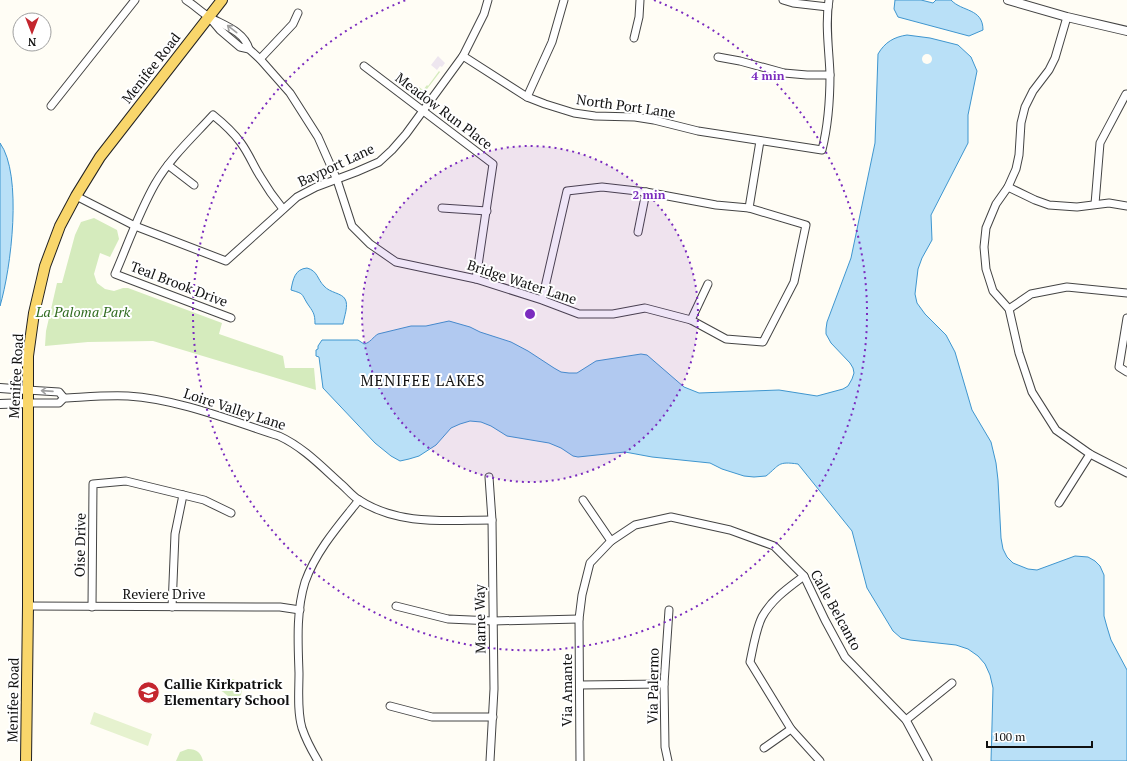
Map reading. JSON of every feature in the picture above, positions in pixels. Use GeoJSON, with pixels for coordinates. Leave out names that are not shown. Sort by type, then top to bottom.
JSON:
{"type":"FeatureCollection","features":[{"type":"Feature","properties":{"kind":"main road","name":"Menifee Road"},"geometry":{"type":"LineString","coordinates":[[26,761],[28,606],[28,356],[34,313],[45,266],[60,226],[76,196],[100,158],[222,0]]}},
{"type":"Feature","properties":{"kind":"street"},"geometry":{"type":"LineString","coordinates":[[51,106],[135,0]]}},
{"type":"Feature","properties":{"kind":"street","name":"Bridge Water Lane"},"geometry":{"type":"LineString","coordinates":[[186,0],[209,17],[220,30],[240,47],[249,48],[290,93],[318,137],[337,180],[352,226],[370,244],[396,262],[476,279],[580,314],[613,314],[645,308],[691,320],[726,339],[763,342],[794,282],[806,225],[749,208]]}},
{"type":"Feature","properties":{"kind":"street","name":"Bayport Lane"},"geometry":{"type":"LineString","coordinates":[[76,196],[135,226],[226,261],[297,197],[316,187],[337,180],[378,162],[392,150],[406,134],[463,56],[484,14],[488,0]]}},
{"type":"Feature","properties":{"kind":"street"},"geometry":{"type":"LineString","coordinates":[[527,96],[552,42],[564,0]]}},
{"type":"Feature","properties":{"kind":"street"},"geometry":{"type":"LineString","coordinates":[[634,38],[639,17],[640,0]]}},
{"type":"Feature","properties":{"kind":"street"},"geometry":{"type":"LineString","coordinates":[[718,57],[740,61],[784,73],[807,76],[830,76],[829,4],[784,0]]}},
{"type":"Feature","properties":{"kind":"street"},"geometry":{"type":"LineString","coordinates":[[1008,0],[1067,17],[1127,31]]}},
{"type":"Feature","properties":{"kind":"street"},"geometry":{"type":"LineString","coordinates":[[260,59],[293,24],[298,13]]}},
{"type":"Feature","properties":{"kind":"street"},"geometry":{"type":"LineString","coordinates":[[1067,17],[1055,58],[1049,70],[1033,91],[1025,107],[1021,123],[1019,155],[1016,169],[1008,187],[996,204],[986,228],[984,247],[986,269],[993,291],[1009,309],[1019,353],[1032,392],[1056,430],[1090,454],[1127,473]]}},
{"type":"Feature","properties":{"kind":"street","name":"North Port Lane"},"geometry":{"type":"LineString","coordinates":[[463,56],[527,96],[545,104],[574,113],[595,116],[635,117],[698,131],[822,150],[827,131],[830,76]]}},
{"type":"Feature","properties":{"kind":"street","name":"Meadow Run Place"},"geometry":{"type":"LineString","coordinates":[[364,66],[493,164],[476,279]]}},
{"type":"Feature","properties":{"kind":"street"},"geometry":{"type":"LineString","coordinates":[[1095,204],[1100,143],[1127,94]]}},
{"type":"Feature","properties":{"kind":"street","name":"Teal Brook Drive"},"geometry":{"type":"LineString","coordinates":[[231,318],[115,274],[135,226],[156,183],[168,165],[212,115],[226,126],[240,142],[252,158],[270,194],[283,209]]}},
{"type":"Feature","properties":{"kind":"street"},"geometry":{"type":"LineString","coordinates":[[542,300],[567,191],[602,187],[646,192],[716,205],[749,208],[760,141]]}},
{"type":"Feature","properties":{"kind":"street"},"geometry":{"type":"LineString","coordinates":[[168,165],[194,185]]}},
{"type":"Feature","properties":{"kind":"street"},"geometry":{"type":"LineString","coordinates":[[1008,187],[1049,205],[1077,206],[1109,203],[1127,206]]}},
{"type":"Feature","properties":{"kind":"street"},"geometry":{"type":"LineString","coordinates":[[638,232],[646,192]]}},
{"type":"Feature","properties":{"kind":"street"},"geometry":{"type":"LineString","coordinates":[[442,208],[486,211]]}},
{"type":"Feature","properties":{"kind":"street"},"geometry":{"type":"LineString","coordinates":[[691,320],[708,284]]}},
{"type":"Feature","properties":{"kind":"street"},"geometry":{"type":"LineString","coordinates":[[1009,309],[1031,294],[1067,287],[1127,293]]}},
{"type":"Feature","properties":{"kind":"street"},"geometry":{"type":"LineString","coordinates":[[1127,318],[1119,367],[1127,372]]}},
{"type":"Feature","properties":{"kind":"street"},"geometry":{"type":"LineString","coordinates":[[0,388],[27,390]]}},
{"type":"Feature","properties":{"kind":"street","name":"Loire Valley Lane"},"geometry":{"type":"LineString","coordinates":[[27,390],[59,392],[64,398]]}},
{"type":"Feature","properties":{"kind":"street","name":"Loire Valley Lane"},"geometry":{"type":"LineString","coordinates":[[28,403],[59,403],[64,398],[128,396],[178,404],[279,436],[292,442],[304,450],[358,500],[396,517],[417,520],[492,520]]}},
{"type":"Feature","properties":{"kind":"street"},"geometry":{"type":"LineString","coordinates":[[0,404],[28,403]]}},
{"type":"Feature","properties":{"kind":"street"},"geometry":{"type":"LineString","coordinates":[[1059,503],[1090,454]]}},
{"type":"Feature","properties":{"kind":"street","name":"Marne Way"},"geometry":{"type":"LineString","coordinates":[[489,477],[492,520],[493,621],[493,717],[490,761]]}},
{"type":"Feature","properties":{"kind":"street","name":"Oise Drive"},"geometry":{"type":"LineString","coordinates":[[92,606],[93,484],[126,481],[183,495]]}},
{"type":"Feature","properties":{"kind":"street"},"geometry":{"type":"LineString","coordinates":[[172,607],[175,534],[183,495],[204,500],[231,513]]}},
{"type":"Feature","properties":{"kind":"street"},"geometry":{"type":"LineString","coordinates":[[318,761],[311,750],[302,727],[299,704],[300,610],[305,582],[315,560],[358,500]]}},
{"type":"Feature","properties":{"kind":"street"},"geometry":{"type":"LineString","coordinates":[[583,500],[612,541]]}},
{"type":"Feature","properties":{"kind":"street","name":"Calle Belcanto"},"geometry":{"type":"LineString","coordinates":[[579,619],[582,595],[590,563],[612,541],[635,526],[671,517],[730,530],[774,546],[804,576],[824,620],[845,657],[906,720],[928,761]]}},
{"type":"Feature","properties":{"kind":"street"},"geometry":{"type":"LineString","coordinates":[[804,576],[778,596],[762,617],[750,662],[791,729],[820,761]]}},
{"type":"Feature","properties":{"kind":"street","name":"Reviere Drive"},"geometry":{"type":"LineString","coordinates":[[28,606],[280,607],[300,610]]}},
{"type":"Feature","properties":{"kind":"street"},"geometry":{"type":"LineString","coordinates":[[396,606],[448,618],[493,621],[579,619]]}},
{"type":"Feature","properties":{"kind":"street","name":"Via Palermo"},"geometry":{"type":"LineString","coordinates":[[668,761],[665,747],[664,684],[669,610]]}},
{"type":"Feature","properties":{"kind":"street","name":"Via Amante"},"geometry":{"type":"LineString","coordinates":[[579,619],[580,761]]}},
{"type":"Feature","properties":{"kind":"street"},"geometry":{"type":"LineString","coordinates":[[906,720],[952,683]]}},
{"type":"Feature","properties":{"kind":"street"},"geometry":{"type":"LineString","coordinates":[[580,685],[664,684]]}},
{"type":"Feature","properties":{"kind":"street"},"geometry":{"type":"LineString","coordinates":[[390,706],[432,717],[493,717]]}},
{"type":"Feature","properties":{"kind":"street"},"geometry":{"type":"LineString","coordinates":[[764,748],[791,729]]}},
{"type":"Feature","properties":{"kind":"shaded area"},"geometry":{"type":"Polygon","coordinates":[[[438,56],[445,63],[437,70],[431,65],[438,56]]]}},
{"type":"Feature","properties":{"kind":"green space"},"geometry":{"type":"Polygon","coordinates":[[[439,71],[440,72],[424,93],[416,95],[411,92],[415,87],[419,87],[423,90],[427,85],[428,86],[439,71]]]}},
{"type":"Feature","properties":{"kind":"green space","name":"La Paloma Park"},"geometry":{"type":"Polygon","coordinates":[[[94,218],[117,230],[119,239],[110,257],[100,253],[94,274],[97,283],[105,289],[114,291],[128,288],[222,323],[219,334],[283,356],[285,368],[314,368],[316,390],[153,341],[88,342],[45,346],[46,331],[57,283],[62,283],[75,235],[81,222],[94,218]]]}},
{"type":"Feature","properties":{"kind":"green space"},"geometry":{"type":"Polygon","coordinates":[[[233,679],[240,683],[242,690],[241,695],[231,698],[219,690],[222,681],[226,682],[233,679]]]}},
{"type":"Feature","properties":{"kind":"green space"},"geometry":{"type":"Polygon","coordinates":[[[94,712],[152,734],[148,746],[90,724],[94,712]]]}},
{"type":"Feature","properties":{"kind":"green space"},"geometry":{"type":"Polygon","coordinates":[[[188,749],[198,752],[203,761],[176,761],[180,752],[188,749]]]}},
{"type":"Feature","properties":{"kind":"water"},"geometry":{"type":"Polygon","coordinates":[[[895,0],[921,0],[933,3],[936,0],[951,0],[961,7],[976,14],[980,18],[983,30],[969,36],[898,17],[894,9],[895,0]]]}},
{"type":"Feature","properties":{"kind":"water"},"geometry":{"type":"Polygon","coordinates":[[[907,35],[930,38],[958,45],[971,57],[977,71],[968,115],[968,143],[931,215],[932,240],[918,269],[915,294],[917,303],[925,314],[946,335],[955,352],[972,410],[991,442],[998,480],[1001,538],[1003,549],[1007,557],[1013,563],[1028,569],[1037,570],[1075,556],[1088,557],[1100,566],[1104,575],[1104,616],[1111,640],[1127,670],[1127,761],[991,761],[993,688],[990,675],[985,664],[978,656],[968,649],[956,645],[901,638],[893,631],[867,588],[852,531],[798,464],[782,464],[766,476],[754,477],[744,476],[722,469],[710,463],[652,457],[625,452],[578,457],[573,456],[561,448],[549,443],[507,436],[491,426],[481,422],[470,421],[451,428],[436,445],[419,456],[400,461],[391,456],[375,443],[323,388],[319,357],[316,356],[316,350],[318,349],[318,346],[322,340],[358,340],[364,344],[378,334],[411,326],[426,326],[449,321],[511,342],[561,372],[577,373],[596,361],[641,354],[647,355],[684,387],[699,393],[779,390],[817,396],[843,389],[848,386],[854,373],[853,368],[831,343],[826,334],[827,322],[851,258],[875,143],[878,54],[890,41],[907,35]]]}},
{"type":"Feature","properties":{"kind":"water"},"geometry":{"type":"Polygon","coordinates":[[[0,143],[7,158],[11,177],[13,223],[8,269],[0,306],[0,143]]]}},
{"type":"Feature","properties":{"kind":"water"},"geometry":{"type":"Polygon","coordinates":[[[307,268],[311,269],[315,273],[329,290],[341,295],[345,299],[346,308],[343,324],[315,324],[315,317],[303,296],[300,293],[291,290],[297,272],[307,268]]]}},
{"type":"Feature","properties":{"kind":"pier"},"geometry":{"type":"Polygon","coordinates":[[[925,54],[929,54],[931,55],[931,63],[925,64],[922,61],[922,57],[925,54]]]}},
{"type":"Feature","properties":{"kind":"place","name":"Callie Kirkpatrick Elementary School"},"geometry":{"type":"Point","coordinates":[148,692]}},
{"type":"Feature","properties":{"kind":"district","name":"MENIFEE LAKES"},"geometry":{"type":"Point","coordinates":[423,381]}}]}
